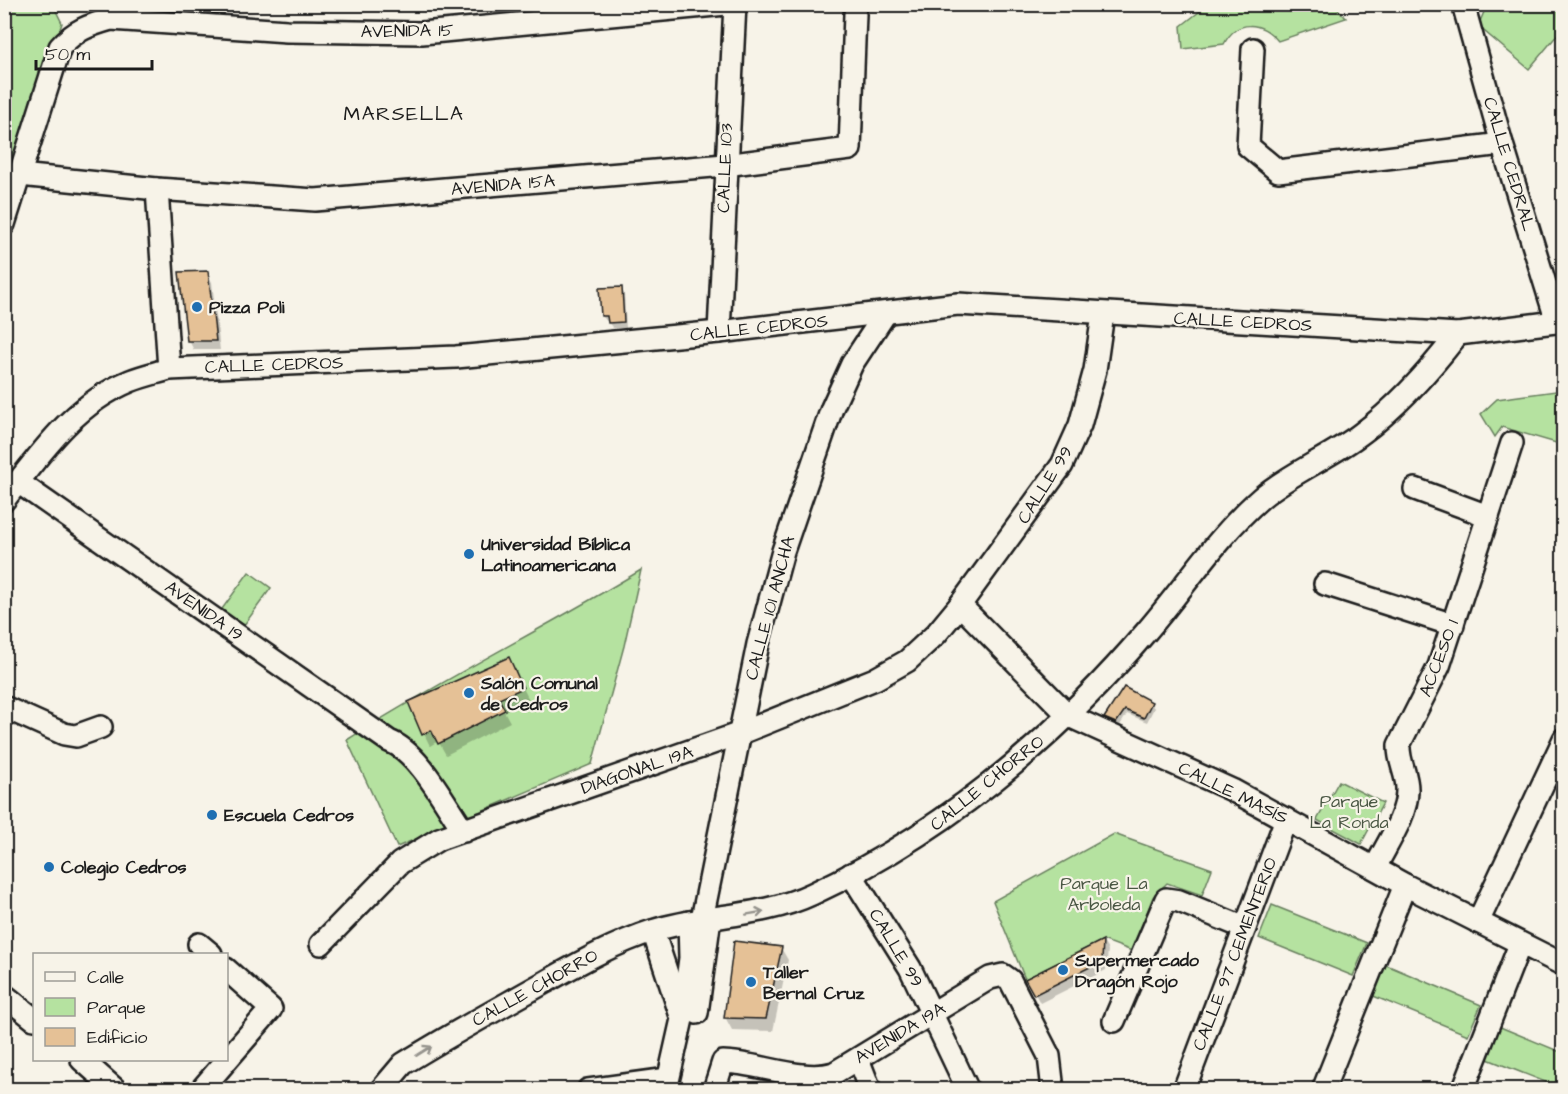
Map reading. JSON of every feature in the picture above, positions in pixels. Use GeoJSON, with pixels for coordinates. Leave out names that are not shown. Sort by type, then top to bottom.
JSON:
{"type":"FeatureCollection","features":[{"type":"Feature","properties":{"kind":"street","name":"AVENIDA 15"},"geometry":{"type":"LineString","coordinates":[[20,175],[60,46],[72,33],[87,25],[111,18],[287,31],[422,33],[726,4]]}},
{"type":"Feature","properties":{"kind":"street","name":"CALLE 103"},"geometry":{"type":"LineString","coordinates":[[719,332],[725,165],[735,4]]}},
{"type":"Feature","properties":{"kind":"street","name":"CALLE CEDRAL"},"geometry":{"type":"LineString","coordinates":[[1463,4],[1502,144],[1560,322]]}},
{"type":"Feature","properties":{"kind":"street","name":"AVENIDA 15A"},"geometry":{"type":"LineString","coordinates":[[20,175],[157,189],[315,200],[725,165],[850,149],[855,14]]}},
{"type":"Feature","properties":{"kind":"street"},"geometry":{"type":"LineString","coordinates":[[1253,49],[1248,146],[1278,171],[1502,144]]}},
{"type":"Feature","properties":{"kind":"street"},"geometry":{"type":"LineString","coordinates":[[4,224],[20,175]]}},
{"type":"Feature","properties":{"kind":"street"},"geometry":{"type":"LineString","coordinates":[[157,189],[169,369]]}},
{"type":"Feature","properties":{"kind":"street","name":"CALLE CEDROS"},"geometry":{"type":"LineString","coordinates":[[4,500],[62,428],[83,408],[129,381],[169,369],[456,357],[719,332],[958,304],[1458,334],[1560,322]]}},
{"type":"Feature","properties":{"kind":"street","name":"CALLE 101 ANCHA"},"geometry":{"type":"LineString","coordinates":[[667,1084],[689,1021],[690,958],[741,734],[758,644],[783,551],[832,408],[852,364],[885,314]]}},
{"type":"Feature","properties":{"kind":"street","name":"CALLE 99"},"geometry":{"type":"LineString","coordinates":[[960,605],[1062,465],[1082,416],[1095,370],[1103,314]]}},
{"type":"Feature","properties":{"kind":"street","name":"CALLE CHORRO"},"geometry":{"type":"LineString","coordinates":[[381,1089],[403,1064],[602,951],[652,931],[700,920],[754,913],[784,906],[851,874],[919,837],[979,794],[1069,716],[1146,633],[1222,537],[1263,496],[1364,432],[1429,371],[1458,334]]}},
{"type":"Feature","properties":{"kind":"street","name":"ACCESO 1"},"geometry":{"type":"LineString","coordinates":[[1375,868],[1405,804],[1408,788],[1398,758],[1399,745],[1439,666],[1512,443]]}},
{"type":"Feature","properties":{"kind":"street","name":"AVENIDA 19"},"geometry":{"type":"LineString","coordinates":[[18,482],[389,741],[401,745],[422,770],[464,831]]}},
{"type":"Feature","properties":{"kind":"street"},"geometry":{"type":"LineString","coordinates":[[1415,489],[1488,516]]}},
{"type":"Feature","properties":{"kind":"street"},"geometry":{"type":"LineString","coordinates":[[1325,584],[1453,625]]}},
{"type":"Feature","properties":{"kind":"street","name":"DIAGONAL 19A"},"geometry":{"type":"LineString","coordinates":[[321,944],[400,863],[439,839],[741,734],[875,680],[907,661],[960,605]]}},
{"type":"Feature","properties":{"kind":"street","name":"CALLE MASÍS"},"geometry":{"type":"LineString","coordinates":[[960,605],[1069,716],[1232,790],[1405,885],[1563,965]]}},
{"type":"Feature","properties":{"kind":"street"},"geometry":{"type":"LineString","coordinates":[[4,706],[64,734],[76,735],[101,727]]}},
{"type":"Feature","properties":{"kind":"street"},"geometry":{"type":"LineString","coordinates":[[1478,922],[1563,739]]}},
{"type":"Feature","properties":{"kind":"street","name":"CALLE 97 CEMENTERIO"},"geometry":{"type":"LineString","coordinates":[[1184,1089],[1286,819]]}},
{"type":"Feature","properties":{"kind":"street","name":"CALLE 99"},"geometry":{"type":"LineString","coordinates":[[851,874],[909,968],[968,1089]]}},
{"type":"Feature","properties":{"kind":"street"},"geometry":{"type":"LineString","coordinates":[[1323,1089],[1405,885]]}},
{"type":"Feature","properties":{"kind":"street"},"geometry":{"type":"LineString","coordinates":[[1114,1021],[1166,899],[1171,898],[1245,928]]}},
{"type":"Feature","properties":{"kind":"street"},"geometry":{"type":"LineString","coordinates":[[652,931],[689,1021]]}},
{"type":"Feature","properties":{"kind":"street"},"geometry":{"type":"LineString","coordinates":[[1463,1089],[1520,944]]}},
{"type":"Feature","properties":{"kind":"street"},"geometry":{"type":"LineString","coordinates":[[228,971],[271,1009],[228,1058]]}},
{"type":"Feature","properties":{"kind":"street","name":"AVENIDA 19A"},"geometry":{"type":"LineString","coordinates":[[714,1089],[723,1062],[792,1081],[828,1075],[990,978],[1003,975],[1010,980],[1049,1056],[1053,1089]]}},
{"type":"Feature","properties":{"kind":"street"},"geometry":{"type":"LineString","coordinates":[[4,995],[33,1018]]}},
{"type":"Feature","properties":{"kind":"street"},"geometry":{"type":"LineString","coordinates":[[858,1059],[870,1089]]}},
{"type":"Feature","properties":{"kind":"street"},"geometry":{"type":"LineString","coordinates":[[84,1061],[116,1089]]}},
{"type":"Feature","properties":{"kind":"street"},"geometry":{"type":"LineString","coordinates":[[201,1089],[226,1061]]}},
{"type":"Feature","properties":{"kind":"street"},"geometry":{"type":"LineString","coordinates":[[588,1089],[667,1084]]}},
{"type":"Feature","properties":{"kind":"green space"},"geometry":{"type":"Polygon","coordinates":[[[5,5],[53,5],[62,23],[5,192],[5,5]]]}},
{"type":"Feature","properties":{"kind":"green space"},"geometry":{"type":"Polygon","coordinates":[[[1208,5],[1334,5],[1346,18],[1278,41],[1271,34],[1257,27],[1242,27],[1229,36],[1224,44],[1183,49],[1181,26],[1208,5]]]}},
{"type":"Feature","properties":{"kind":"green space"},"geometry":{"type":"Polygon","coordinates":[[[1487,5],[1563,5],[1563,28],[1529,69],[1478,26],[1487,5]]]}},
{"type":"Feature","properties":{"kind":"green space"},"geometry":{"type":"Polygon","coordinates":[[[1563,390],[1563,445],[1502,427],[1495,437],[1481,414],[1497,399],[1563,390]]]}},
{"type":"Feature","properties":{"kind":"green space"},"geometry":{"type":"Polygon","coordinates":[[[641,570],[624,646],[592,764],[397,847],[347,740],[419,696],[641,570]]]}},
{"type":"Feature","properties":{"kind":"green space"},"geometry":{"type":"Polygon","coordinates":[[[249,572],[271,588],[244,625],[222,609],[249,572]]]}},
{"type":"Feature","properties":{"kind":"green space","name":"Parque La Ronda"},"geometry":{"type":"Polygon","coordinates":[[[1339,781],[1383,803],[1361,844],[1317,820],[1339,781]]]}},
{"type":"Feature","properties":{"kind":"green space","name":"Parque La Arboleda"},"geometry":{"type":"Polygon","coordinates":[[[1114,834],[1212,869],[1202,895],[1167,883],[1153,897],[1132,951],[1103,940],[1025,979],[993,901],[1114,834]]]}},
{"type":"Feature","properties":{"kind":"green space"},"geometry":{"type":"Polygon","coordinates":[[[1272,905],[1367,943],[1353,976],[1259,938],[1272,905]]]}},
{"type":"Feature","properties":{"kind":"green space"},"geometry":{"type":"Polygon","coordinates":[[[1384,964],[1481,1005],[1468,1035],[1371,995],[1384,964]]]}},
{"type":"Feature","properties":{"kind":"green space"},"geometry":{"type":"Polygon","coordinates":[[[1493,1024],[1563,1053],[1563,1089],[1480,1056],[1493,1024]]]}},
{"type":"Feature","properties":{"kind":"building","name":"Pizza Poli"},"geometry":{"type":"Polygon","coordinates":[[[208,271],[216,341],[187,341],[179,272],[208,271]]]}},
{"type":"Feature","properties":{"kind":"building"},"geometry":{"type":"Polygon","coordinates":[[[622,287],[624,322],[608,323],[607,316],[601,316],[599,288],[622,287]]]}},
{"type":"Feature","properties":{"kind":"building","name":"Salón Comunal de Cedros"},"geometry":{"type":"Polygon","coordinates":[[[509,657],[523,688],[499,699],[505,710],[438,744],[431,730],[422,735],[408,702],[509,657]]]}},
{"type":"Feature","properties":{"kind":"building"},"geometry":{"type":"Polygon","coordinates":[[[1124,687],[1152,702],[1144,718],[1125,710],[1116,723],[1104,718],[1124,687]]]}},
{"type":"Feature","properties":{"kind":"building","name":"Supermercado Dragón Rojo"},"geometry":{"type":"Polygon","coordinates":[[[1103,940],[1102,961],[1034,995],[1025,979],[1103,940]]]}},
{"type":"Feature","properties":{"kind":"building","name":"Taller Bernal Cruz"},"geometry":{"type":"Polygon","coordinates":[[[734,941],[782,947],[766,1019],[724,1018],[734,941]]]}},
{"type":"Feature","properties":{"kind":"waterway"},"geometry":{"type":"LineString","coordinates":[[1506,8],[1542,4]]}},
{"type":"Feature","properties":{"kind":"place","name":"Pizza Poli"},"geometry":{"type":"Point","coordinates":[197,307]}},
{"type":"Feature","properties":{"kind":"place","name":"Universidad Bíblica Latinoamericana"},"geometry":{"type":"Point","coordinates":[469,554]}},
{"type":"Feature","properties":{"kind":"place","name":"Salón Comunal de Cedros"},"geometry":{"type":"Point","coordinates":[469,693]}},
{"type":"Feature","properties":{"kind":"place","name":"Escuela Cedros"},"geometry":{"type":"Point","coordinates":[212,815]}},
{"type":"Feature","properties":{"kind":"place","name":"Colegio Cedros"},"geometry":{"type":"Point","coordinates":[49,867]}},
{"type":"Feature","properties":{"kind":"place","name":"Supermercado Dragón Rojo"},"geometry":{"type":"Point","coordinates":[1063,970]}},
{"type":"Feature","properties":{"kind":"place","name":"Taller Bernal Cruz"},"geometry":{"type":"Point","coordinates":[751,982]}},
{"type":"Feature","properties":{"kind":"district","name":"MARSELLA"},"geometry":{"type":"Point","coordinates":[404,114]}}]}
